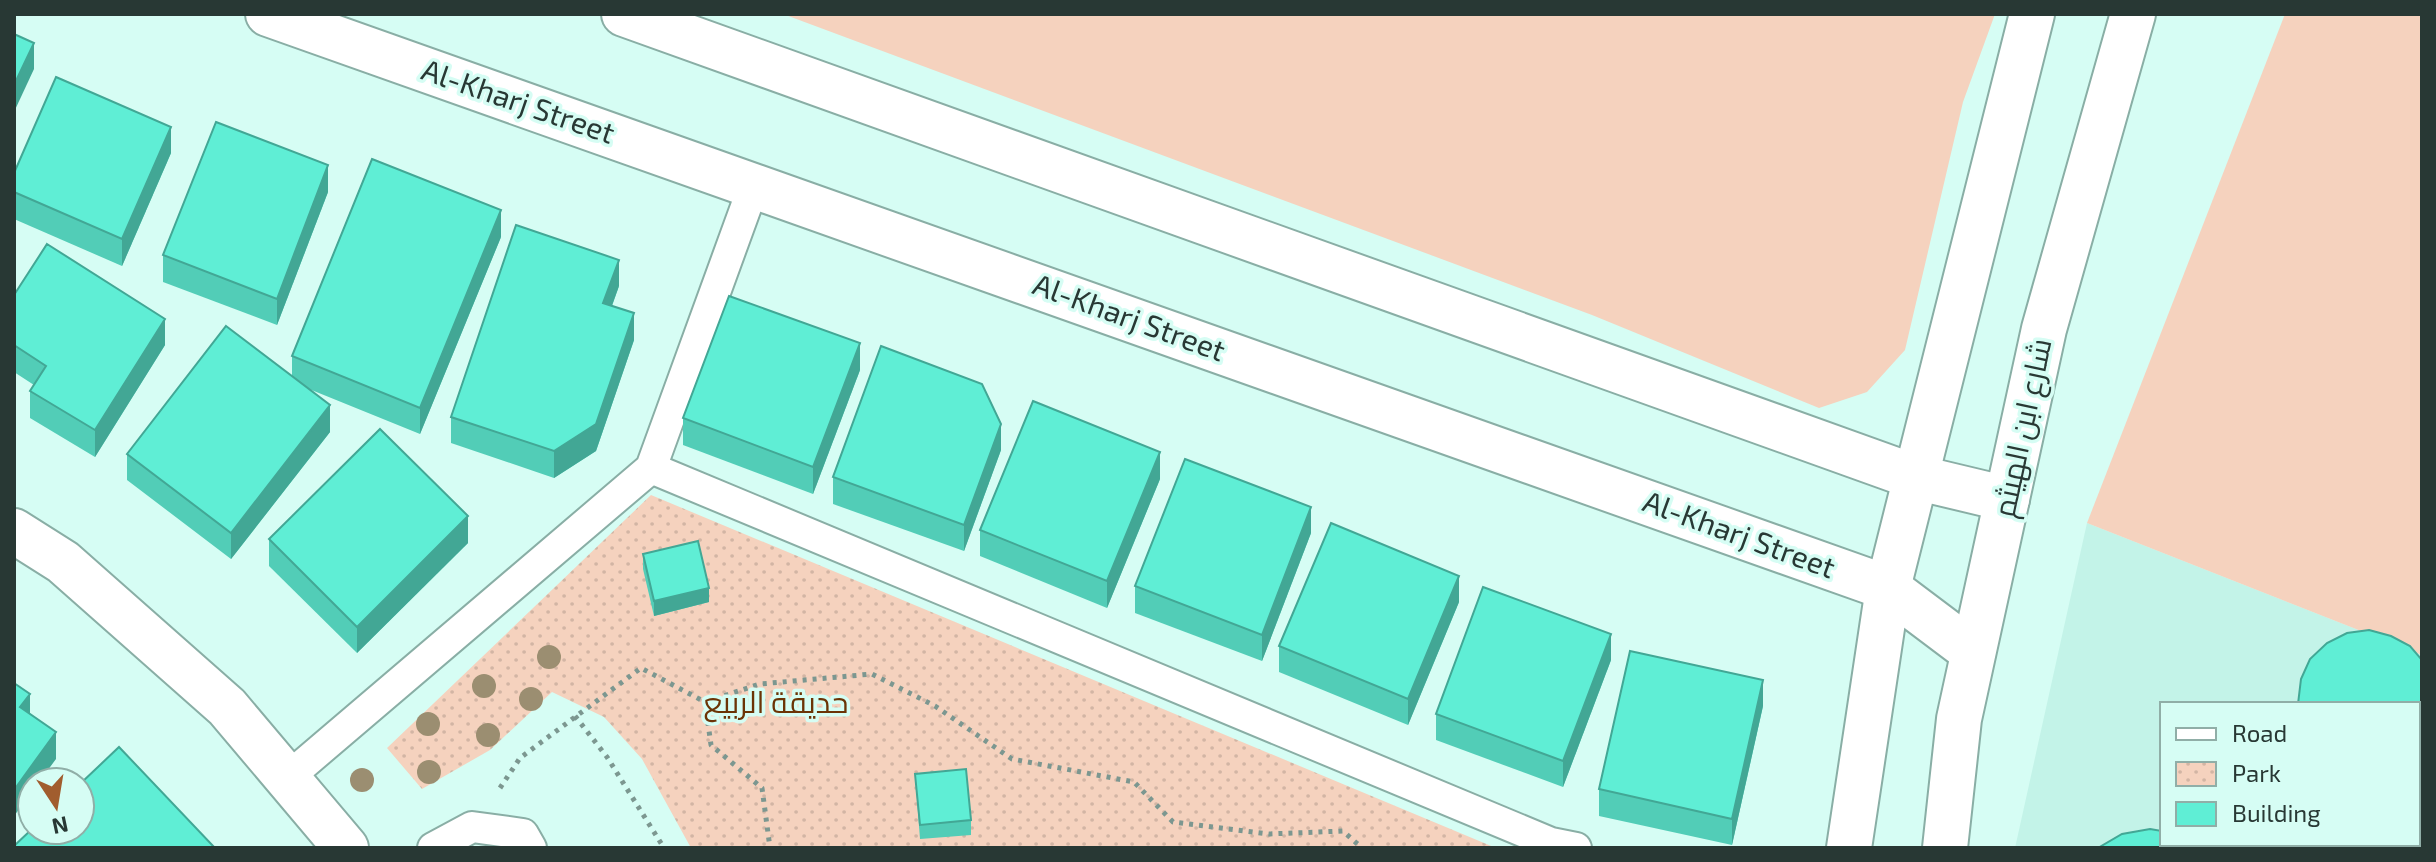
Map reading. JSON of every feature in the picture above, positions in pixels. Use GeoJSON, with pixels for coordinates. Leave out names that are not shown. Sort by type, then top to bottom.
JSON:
{"type":"FeatureCollection","features":[{"type":"Feature","properties":{"kind":"street","name":"Al-Kharj Street"},"geometry":{"type":"LineString","coordinates":[[268,14],[1888,588],[1973,652]]}},
{"type":"Feature","properties":{"kind":"street"},"geometry":{"type":"LineString","coordinates":[[624,14],[1915,477],[2007,499]]}},
{"type":"Feature","properties":{"kind":"street"},"geometry":{"type":"LineString","coordinates":[[1849,848],[1888,588],[2032,14]]}},
{"type":"Feature","properties":{"kind":"street","name":"شارع ابن الهيثم"},"geometry":{"type":"LineString","coordinates":[[1945,848],[1959,719],[2044,329],[2133,14]]}},
{"type":"Feature","properties":{"kind":"street"},"geometry":{"type":"LineString","coordinates":[[14,531],[63,562],[227,707],[346,848]]}},
{"type":"Feature","properties":{"kind":"lane"},"geometry":{"type":"LineString","coordinates":[[286,779],[651,468],[754,185]]}},
{"type":"Feature","properties":{"kind":"lane"},"geometry":{"type":"LineString","coordinates":[[651,468],[1559,846]]}},
{"type":"Feature","properties":{"kind":"lane"},"geometry":{"type":"LineString","coordinates":[[433,848],[472,827],[523,834],[531,848]]}},
{"type":"Feature","properties":{"kind":"path"},"geometry":{"type":"LineString","coordinates":[[472,827],[520,758],[641,668],[705,702],[760,684],[872,674],[935,706],[1012,759],[1134,782],[1173,822],[1269,834],[1343,831],[1362,848]]}},
{"type":"Feature","properties":{"kind":"path"},"geometry":{"type":"LineString","coordinates":[[705,702],[711,745],[762,788],[770,848]]}},
{"type":"Feature","properties":{"kind":"path"},"geometry":{"type":"LineString","coordinates":[[575,716],[607,757],[664,848]]}},
{"type":"Feature","properties":{"kind":"shaded area"},"geometry":{"type":"Polygon","coordinates":[[[2087,523],[2422,655],[2420,810],[2420,702],[2160,702],[2160,846],[2394,846],[2392,848],[2015,848],[2087,523]]]}},
{"type":"Feature","properties":{"kind":"green space"},"geometry":{"type":"Polygon","coordinates":[[[783,14],[1995,14],[1963,102],[1905,350],[1867,392],[1819,408],[1592,315],[783,14]]]}},
{"type":"Feature","properties":{"kind":"green space"},"geometry":{"type":"Polygon","coordinates":[[[2285,14],[2422,14],[2422,655],[2087,523],[2285,14]]]}},
{"type":"Feature","properties":{"kind":"green space","name":"حديقة الربيع"},"geometry":{"type":"Polygon","coordinates":[[[651,495],[1496,848],[691,848],[642,759],[604,717],[552,692],[490,750],[422,789],[387,748],[651,495]]]}},
{"type":"Feature","properties":{"kind":"green space"},"geometry":{"type":"Polygon","coordinates":[[[2422,808],[2422,848],[2393,848],[2420,846],[2422,808]]]}},
{"type":"Feature","properties":{"kind":"building"},"geometry":{"type":"Polygon","coordinates":[[[14,34],[34,43],[14,85],[14,34]]]}},
{"type":"Feature","properties":{"kind":"building"},"geometry":{"type":"Polygon","coordinates":[[[56,77],[171,127],[122,239],[14,192],[14,173],[56,77]]]}},
{"type":"Feature","properties":{"kind":"building"},"geometry":{"type":"Polygon","coordinates":[[[216,122],[328,165],[277,299],[163,255],[216,122]]]}},
{"type":"Feature","properties":{"kind":"building"},"geometry":{"type":"Polygon","coordinates":[[[372,159],[501,210],[420,408],[292,356],[372,159]]]}},
{"type":"Feature","properties":{"kind":"building"},"geometry":{"type":"Polygon","coordinates":[[[516,225],[619,260],[603,303],[634,313],[596,424],[554,451],[451,417],[516,225]]]}},
{"type":"Feature","properties":{"kind":"building"},"geometry":{"type":"Polygon","coordinates":[[[47,244],[165,319],[95,430],[30,391],[46,366],[14,345],[14,295],[47,244]]]}},
{"type":"Feature","properties":{"kind":"building"},"geometry":{"type":"Polygon","coordinates":[[[729,296],[860,343],[813,467],[683,418],[729,296]]]}},
{"type":"Feature","properties":{"kind":"building"},"geometry":{"type":"Polygon","coordinates":[[[226,326],[330,405],[231,533],[127,454],[226,326]]]}},
{"type":"Feature","properties":{"kind":"building"},"geometry":{"type":"Polygon","coordinates":[[[881,346],[982,384],[1001,424],[964,525],[833,477],[881,346]]]}},
{"type":"Feature","properties":{"kind":"building"},"geometry":{"type":"Polygon","coordinates":[[[1033,401],[1160,452],[1107,581],[980,530],[1033,401]]]}},
{"type":"Feature","properties":{"kind":"building"},"geometry":{"type":"Polygon","coordinates":[[[380,429],[468,516],[357,627],[269,539],[380,429]]]}},
{"type":"Feature","properties":{"kind":"building"},"geometry":{"type":"Polygon","coordinates":[[[1185,459],[1311,507],[1262,635],[1135,586],[1185,459]]]}},
{"type":"Feature","properties":{"kind":"building"},"geometry":{"type":"Polygon","coordinates":[[[1331,523],[1459,576],[1408,699],[1279,646],[1331,523]]]}},
{"type":"Feature","properties":{"kind":"building"},"geometry":{"type":"Polygon","coordinates":[[[698,541],[709,588],[654,601],[643,554],[698,541]]]}},
{"type":"Feature","properties":{"kind":"building"},"geometry":{"type":"Polygon","coordinates":[[[1483,587],[1611,634],[1563,761],[1436,714],[1483,587]]]}},
{"type":"Feature","properties":{"kind":"building"},"geometry":{"type":"Polygon","coordinates":[[[2369,630],[2391,636],[2410,646],[2422,660],[2420,741],[2420,702],[2298,702],[2301,679],[2310,659],[2327,643],[2347,633],[2369,630]]]}},
{"type":"Feature","properties":{"kind":"building"},"geometry":{"type":"Polygon","coordinates":[[[1630,651],[1763,680],[1732,819],[1599,789],[1630,651]]]}},
{"type":"Feature","properties":{"kind":"building"},"geometry":{"type":"Polygon","coordinates":[[[14,683],[30,694],[20,707],[56,732],[31,766],[16,766],[14,790],[14,683]]]}},
{"type":"Feature","properties":{"kind":"building"},"geometry":{"type":"Polygon","coordinates":[[[119,747],[215,848],[14,848],[16,844],[96,846],[96,769],[119,747]]]}},
{"type":"Feature","properties":{"kind":"building"},"geometry":{"type":"Polygon","coordinates":[[[966,769],[971,820],[920,825],[915,774],[966,769]]]}},
{"type":"Feature","properties":{"kind":"building"},"geometry":{"type":"Polygon","coordinates":[[[2150,829],[2160,831],[2160,846],[2203,848],[2098,848],[2122,834],[2150,829]]]}}]}
